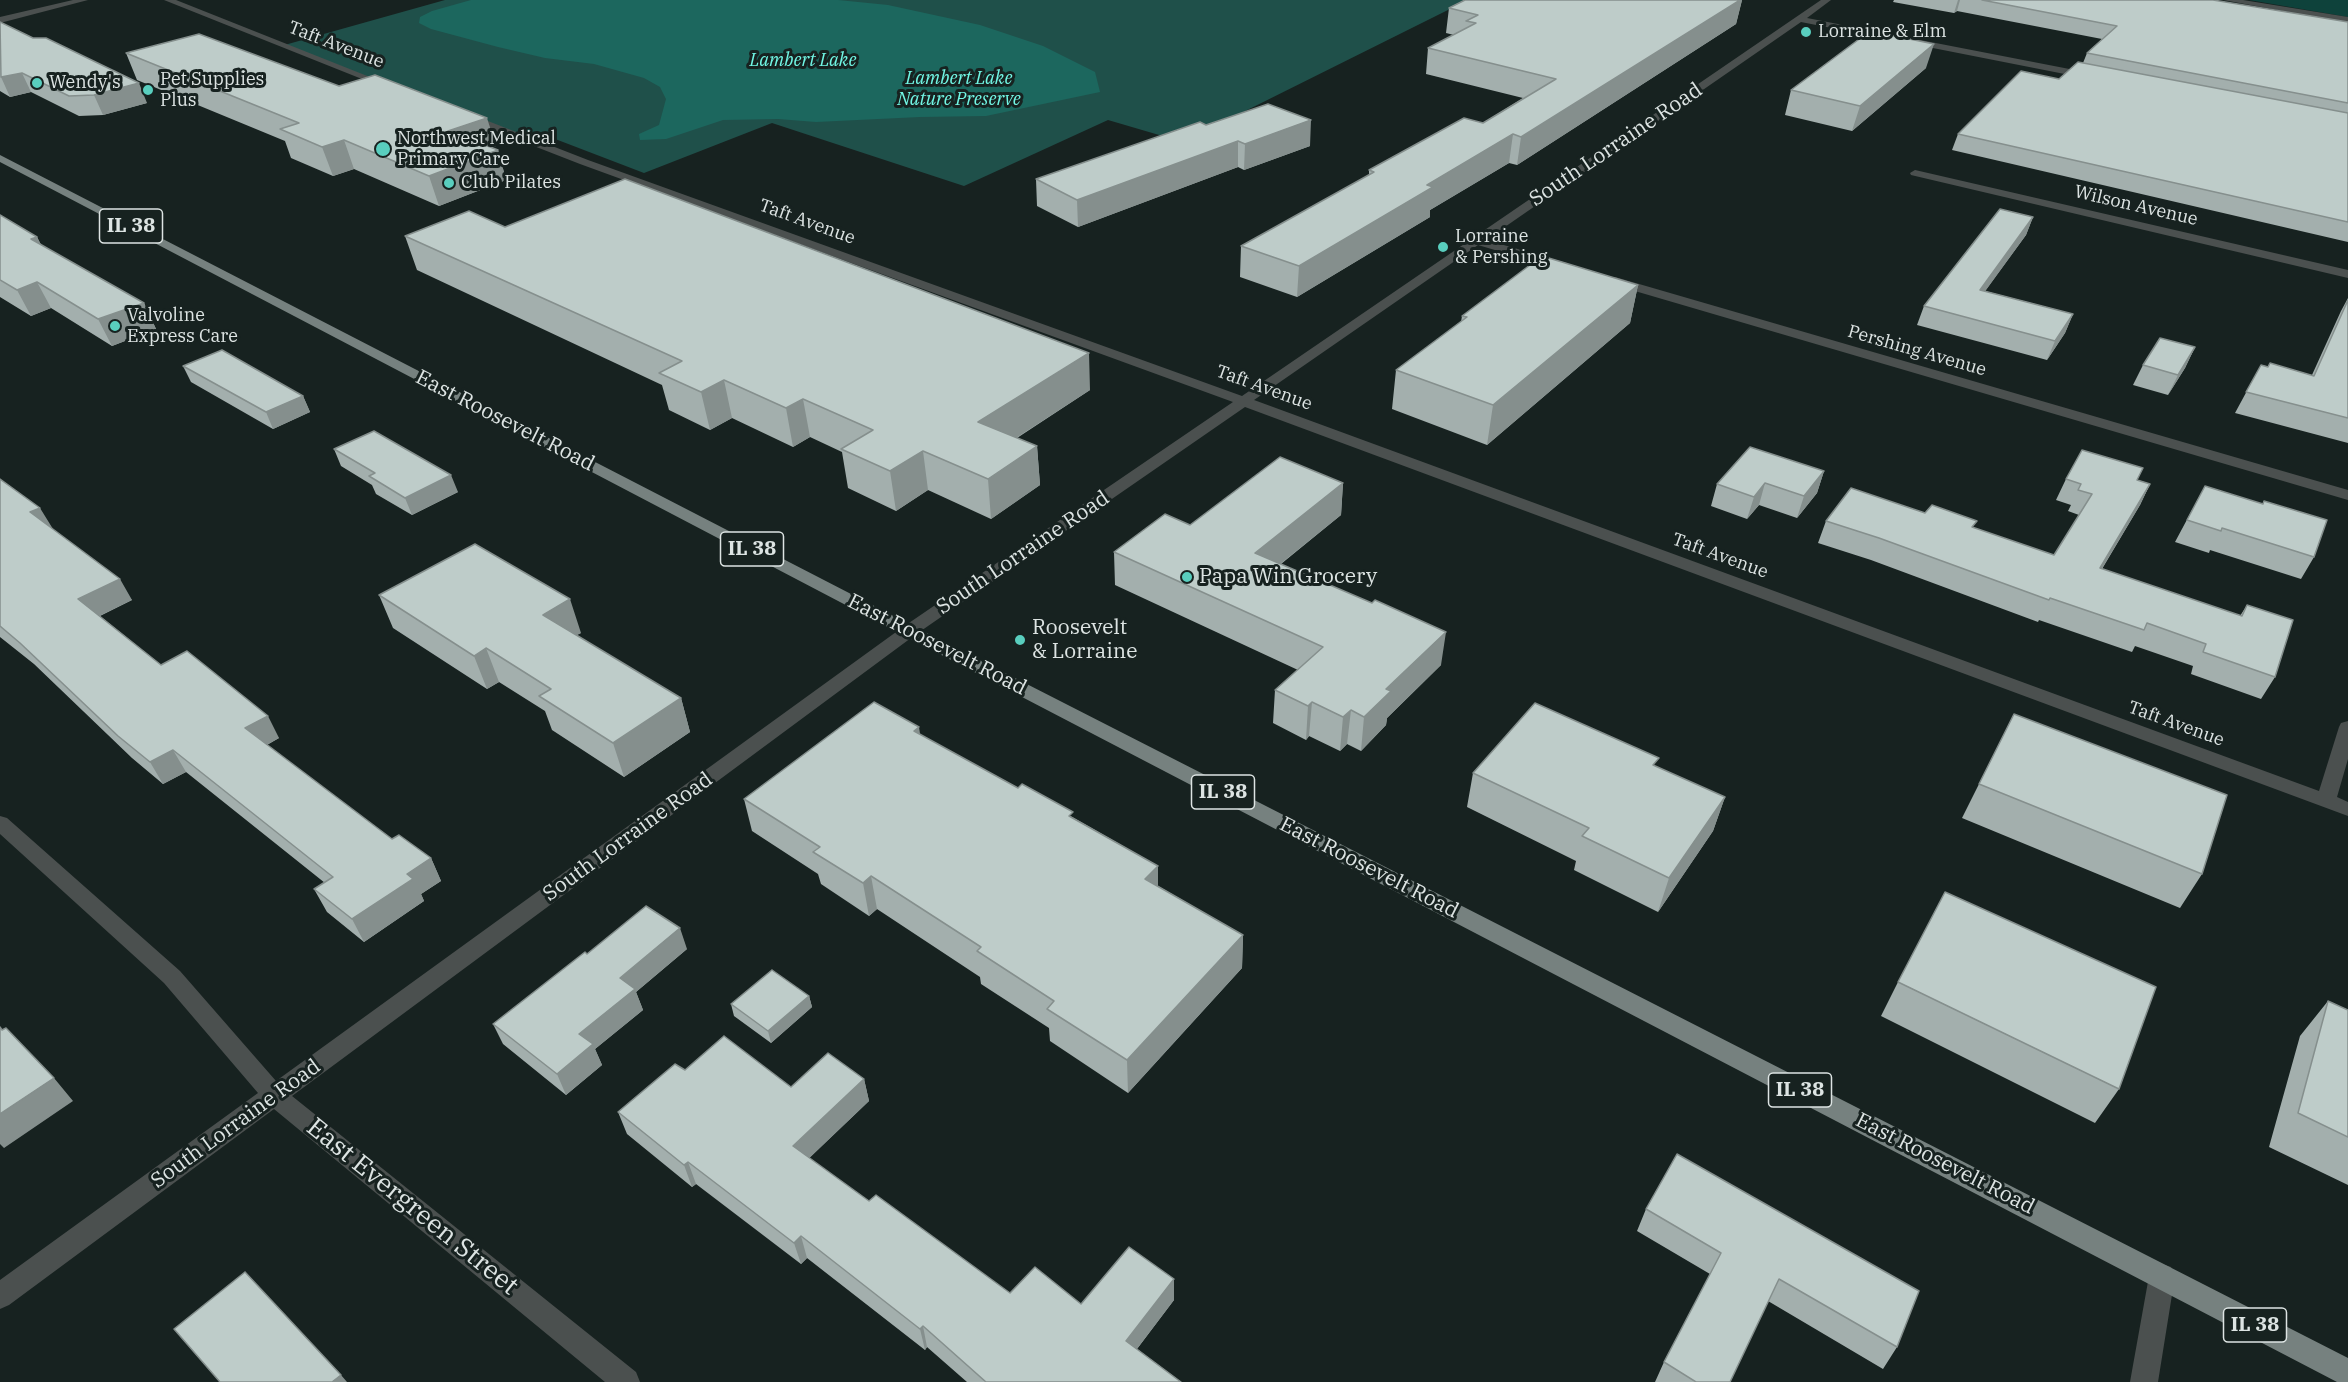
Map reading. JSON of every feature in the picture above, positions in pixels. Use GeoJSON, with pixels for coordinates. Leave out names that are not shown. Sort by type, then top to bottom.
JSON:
{"type":"FeatureCollection","features":[{"type":"Feature","properties":{"kind":"main road","name":"East Roosevelt Road"},"geometry":{"type":"LineString","coordinates":[[0,158],[909,631],[2348,1373]]}},
{"type":"Feature","properties":{"kind":"street"},"geometry":{"type":"LineString","coordinates":[[0,20],[84,0]]}},
{"type":"Feature","properties":{"kind":"street","name":"Taft Avenue"},"geometry":{"type":"LineString","coordinates":[[168,0],[404,92]]}},
{"type":"Feature","properties":{"kind":"street","name":"South Lorraine Road"},"geometry":{"type":"LineString","coordinates":[[0,1296],[909,631],[1827,0]]}},
{"type":"Feature","properties":{"kind":"street"},"geometry":{"type":"LineString","coordinates":[[2228,0],[2348,20]]}},
{"type":"Feature","properties":{"kind":"street"},"geometry":{"type":"LineString","coordinates":[[1800,19],[2103,78]]}},
{"type":"Feature","properties":{"kind":"street","name":"Taft Avenue"},"geometry":{"type":"LineString","coordinates":[[458,113],[584,162],[1243,401],[2348,809]]}},
{"type":"Feature","properties":{"kind":"street","name":"Wilson Avenue"},"geometry":{"type":"LineString","coordinates":[[1916,173],[2348,274]]}},
{"type":"Feature","properties":{"kind":"street"},"geometry":{"type":"LineString","coordinates":[[1477,241],[1579,271]]}},
{"type":"Feature","properties":{"kind":"street","name":"Pershing Avenue"},"geometry":{"type":"LineString","coordinates":[[1602,278],[2348,495]]}},
{"type":"Feature","properties":{"kind":"street"},"geometry":{"type":"LineString","coordinates":[[2326,801],[2348,727]]}},
{"type":"Feature","properties":{"kind":"street","name":"East Evergreen Street"},"geometry":{"type":"LineString","coordinates":[[0,823],[172,977],[276,1096],[626,1382]]}},
{"type":"Feature","properties":{"kind":"street"},"geometry":{"type":"LineString","coordinates":[[2144,1382],[2162,1276]]}},
{"type":"Feature","properties":{"kind":"shaded area"},"geometry":{"type":"Polygon","coordinates":[[[2249,0],[2348,0],[2348,17],[2249,0]]]}},
{"type":"Feature","properties":{"kind":"green space","name":"Lambert Lake Nature Preserve"},"geometry":{"type":"Polygon","coordinates":[[[445,0],[1468,0],[1183,142],[1108,120],[964,186],[772,123],[644,173],[550,137],[538,142],[281,46],[445,0]]]}},
{"type":"Feature","properties":{"kind":"water","name":"Lambert Lake"},"geometry":{"type":"Polygon","coordinates":[[[471,0],[838,0],[888,5],[980,25],[1043,46],[1095,72],[1100,92],[986,116],[816,122],[778,119],[723,120],[666,139],[640,140],[639,134],[659,125],[666,99],[660,87],[644,78],[594,64],[545,58],[498,47],[431,29],[419,23],[420,17],[432,11],[471,0]]]}},
{"type":"Feature","properties":{"kind":"building"},"geometry":{"type":"Polygon","coordinates":[[[1465,0],[1740,0],[1521,137],[1513,134],[1427,185],[1433,187],[1299,266],[1241,246],[1374,172],[1369,170],[1464,118],[1483,123],[1556,79],[1428,48],[1476,23],[1466,21],[1478,15],[1449,8],[1465,0]]]}},
{"type":"Feature","properties":{"kind":"building"},"geometry":{"type":"Polygon","coordinates":[[[1982,0],[2213,0],[2348,22],[2348,103],[2087,53],[2117,26],[1982,0]]]}},
{"type":"Feature","properties":{"kind":"building"},"geometry":{"type":"Polygon","coordinates":[[[0,22],[33,38],[46,38],[139,83],[94,95],[69,96],[22,73],[1,77],[0,22]]]}},
{"type":"Feature","properties":{"kind":"building"},"geometry":{"type":"Polygon","coordinates":[[[1870,31],[1934,44],[1860,106],[1791,90],[1870,31]]]}},
{"type":"Feature","properties":{"kind":"building"},"geometry":{"type":"Polygon","coordinates":[[[199,34],[339,86],[375,75],[487,118],[448,131],[498,150],[429,176],[344,140],[322,147],[280,129],[299,123],[126,53],[199,34]]]}},
{"type":"Feature","properties":{"kind":"building"},"geometry":{"type":"Polygon","coordinates":[[[2078,62],[2348,113],[2348,222],[1958,134],[2021,71],[2059,79],[2078,62]]]}},
{"type":"Feature","properties":{"kind":"building"},"geometry":{"type":"Polygon","coordinates":[[[1268,104],[1311,120],[1245,144],[1238,141],[1077,200],[1036,179],[1200,122],[1206,125],[1268,104]]]}},
{"type":"Feature","properties":{"kind":"building"},"geometry":{"type":"Polygon","coordinates":[[[625,179],[1089,353],[978,422],[1037,446],[988,479],[923,451],[890,471],[841,449],[873,430],[803,399],[786,408],[724,380],[701,392],[659,373],[682,361],[405,236],[469,211],[505,227],[625,179]]]}},
{"type":"Feature","properties":{"kind":"building"},"geometry":{"type":"Polygon","coordinates":[[[2000,209],[2033,217],[1980,290],[2073,314],[2055,341],[1924,306],[2000,209]]]}},
{"type":"Feature","properties":{"kind":"building"},"geometry":{"type":"Polygon","coordinates":[[[0,215],[37,237],[31,239],[144,303],[98,319],[37,282],[17,290],[0,280],[0,215]]]}},
{"type":"Feature","properties":{"kind":"building"},"geometry":{"type":"Polygon","coordinates":[[[1542,256],[1638,285],[1493,405],[1396,370],[1467,317],[1462,316],[1542,256]]]}},
{"type":"Feature","properties":{"kind":"building"},"geometry":{"type":"Polygon","coordinates":[[[2348,300],[2348,418],[2246,392],[2261,365],[2268,367],[2270,363],[2314,376],[2348,300]]]}},
{"type":"Feature","properties":{"kind":"building"},"geometry":{"type":"Polygon","coordinates":[[[2160,338],[2195,347],[2178,375],[2143,365],[2160,338]]]}},
{"type":"Feature","properties":{"kind":"building"},"geometry":{"type":"Polygon","coordinates":[[[222,350],[303,396],[266,412],[183,366],[222,350]]]}},
{"type":"Feature","properties":{"kind":"building"},"geometry":{"type":"Polygon","coordinates":[[[374,431],[451,475],[405,498],[369,476],[375,473],[334,449],[374,431]]]}},
{"type":"Feature","properties":{"kind":"building"},"geometry":{"type":"Polygon","coordinates":[[[1750,447],[1824,471],[1804,496],[1765,483],[1754,497],[1717,484],[1750,447]]]}},
{"type":"Feature","properties":{"kind":"building"},"geometry":{"type":"Polygon","coordinates":[[[2082,450],[2143,468],[2137,480],[2150,484],[2100,568],[2242,616],[2247,605],[2293,620],[2275,677],[2203,652],[2206,644],[2147,623],[2144,630],[2050,598],[2049,600],[1826,521],[1851,488],[1925,513],[1932,505],[1977,521],[1972,527],[2054,555],[2092,494],[2078,490],[2081,484],[2066,479],[2082,450]]]}},
{"type":"Feature","properties":{"kind":"building"},"geometry":{"type":"Polygon","coordinates":[[[1280,457],[1343,483],[1255,553],[1372,603],[1375,600],[1446,632],[1386,689],[1391,691],[1364,717],[1351,710],[1343,717],[1312,702],[1308,706],[1275,690],[1323,647],[1114,552],[1165,514],[1190,525],[1280,457]]]}},
{"type":"Feature","properties":{"kind":"building"},"geometry":{"type":"Polygon","coordinates":[[[0,479],[40,508],[30,512],[120,579],[78,599],[161,665],[187,651],[268,716],[245,728],[392,839],[399,835],[431,858],[407,874],[413,879],[352,919],[314,889],[333,877],[173,750],[150,762],[118,736],[0,626],[0,479]]]}},
{"type":"Feature","properties":{"kind":"building"},"geometry":{"type":"Polygon","coordinates":[[[2205,486],[2327,520],[2314,557],[2222,528],[2221,531],[2187,520],[2205,486]]]}},
{"type":"Feature","properties":{"kind":"building"},"geometry":{"type":"Polygon","coordinates":[[[475,544],[570,599],[543,615],[681,698],[613,743],[539,696],[551,689],[486,648],[474,656],[379,595],[475,544]]]}},
{"type":"Feature","properties":{"kind":"building"},"geometry":{"type":"Polygon","coordinates":[[[874,702],[919,727],[914,731],[1018,788],[1022,784],[1073,812],[1069,816],[1158,866],[1145,879],[1243,935],[1127,1060],[1047,1009],[1054,1001],[977,951],[981,947],[871,876],[863,883],[813,852],[820,847],[744,799],[874,702]]]}},
{"type":"Feature","properties":{"kind":"building"},"geometry":{"type":"Polygon","coordinates":[[[1535,703],[1659,758],[1653,765],[1725,797],[1669,878],[1582,836],[1589,828],[1473,773],[1535,703]]]}},
{"type":"Feature","properties":{"kind":"building"},"geometry":{"type":"Polygon","coordinates":[[[2014,714],[2227,795],[2202,874],[1979,784],[2014,714]]]}},
{"type":"Feature","properties":{"kind":"building"},"geometry":{"type":"Polygon","coordinates":[[[1945,892],[2156,987],[2119,1089],[1898,982],[1945,892]]]}},
{"type":"Feature","properties":{"kind":"building"},"geometry":{"type":"Polygon","coordinates":[[[646,906],[680,928],[620,978],[635,989],[579,1034],[593,1044],[557,1074],[493,1024],[585,952],[587,954],[646,906]]]}},
{"type":"Feature","properties":{"kind":"building"},"geometry":{"type":"Polygon","coordinates":[[[772,970],[809,996],[768,1031],[731,1004],[772,970]]]}},
{"type":"Feature","properties":{"kind":"building"},"geometry":{"type":"Polygon","coordinates":[[[2328,1001],[2348,1010],[2348,1137],[2298,1113],[2328,1001]]]}},
{"type":"Feature","properties":{"kind":"building"},"geometry":{"type":"Polygon","coordinates":[[[0,1027],[2,1030],[6,1028],[54,1078],[0,1114],[0,1027]]]}},
{"type":"Feature","properties":{"kind":"building"},"geometry":{"type":"Polygon","coordinates":[[[724,1036],[791,1087],[828,1053],[864,1079],[793,1146],[869,1201],[876,1195],[1010,1293],[1035,1267],[1081,1304],[1129,1247],[1174,1279],[1126,1341],[1181,1382],[986,1382],[923,1326],[920,1329],[801,1236],[794,1243],[688,1162],[684,1165],[618,1112],[675,1064],[685,1070],[724,1036]]]}},
{"type":"Feature","properties":{"kind":"building"},"geometry":{"type":"Polygon","coordinates":[[[1677,1154],[1919,1291],[1897,1347],[1779,1279],[1730,1382],[1696,1382],[1664,1362],[1721,1253],[1646,1209],[1677,1154]]]}},
{"type":"Feature","properties":{"kind":"building"},"geometry":{"type":"Polygon","coordinates":[[[245,1272],[341,1375],[332,1382],[220,1382],[174,1329],[245,1272]]]}},
{"type":"Feature","properties":{"kind":"place","name":"Lorraine & Elm"},"geometry":{"type":"Point","coordinates":[1806,32]}},
{"type":"Feature","properties":{"kind":"place","name":"Wendy's"},"geometry":{"type":"Point","coordinates":[37,83]}},
{"type":"Feature","properties":{"kind":"place","name":"Pet Supplies Plus"},"geometry":{"type":"Point","coordinates":[148,90]}},
{"type":"Feature","properties":{"kind":"place","name":"Northwest Medical Primary Care"},"geometry":{"type":"Point","coordinates":[383,149]}},
{"type":"Feature","properties":{"kind":"place","name":"Club Pilates"},"geometry":{"type":"Point","coordinates":[449,183]}},
{"type":"Feature","properties":{"kind":"place","name":"Lorraine & Pershing"},"geometry":{"type":"Point","coordinates":[1443,247]}},
{"type":"Feature","properties":{"kind":"place","name":"Valvoline Express Care"},"geometry":{"type":"Point","coordinates":[115,326]}},
{"type":"Feature","properties":{"kind":"place","name":"Papa Win Grocery"},"geometry":{"type":"Point","coordinates":[1187,577]}},
{"type":"Feature","properties":{"kind":"place","name":"Roosevelt & Lorraine"},"geometry":{"type":"Point","coordinates":[1020,640]}}]}
